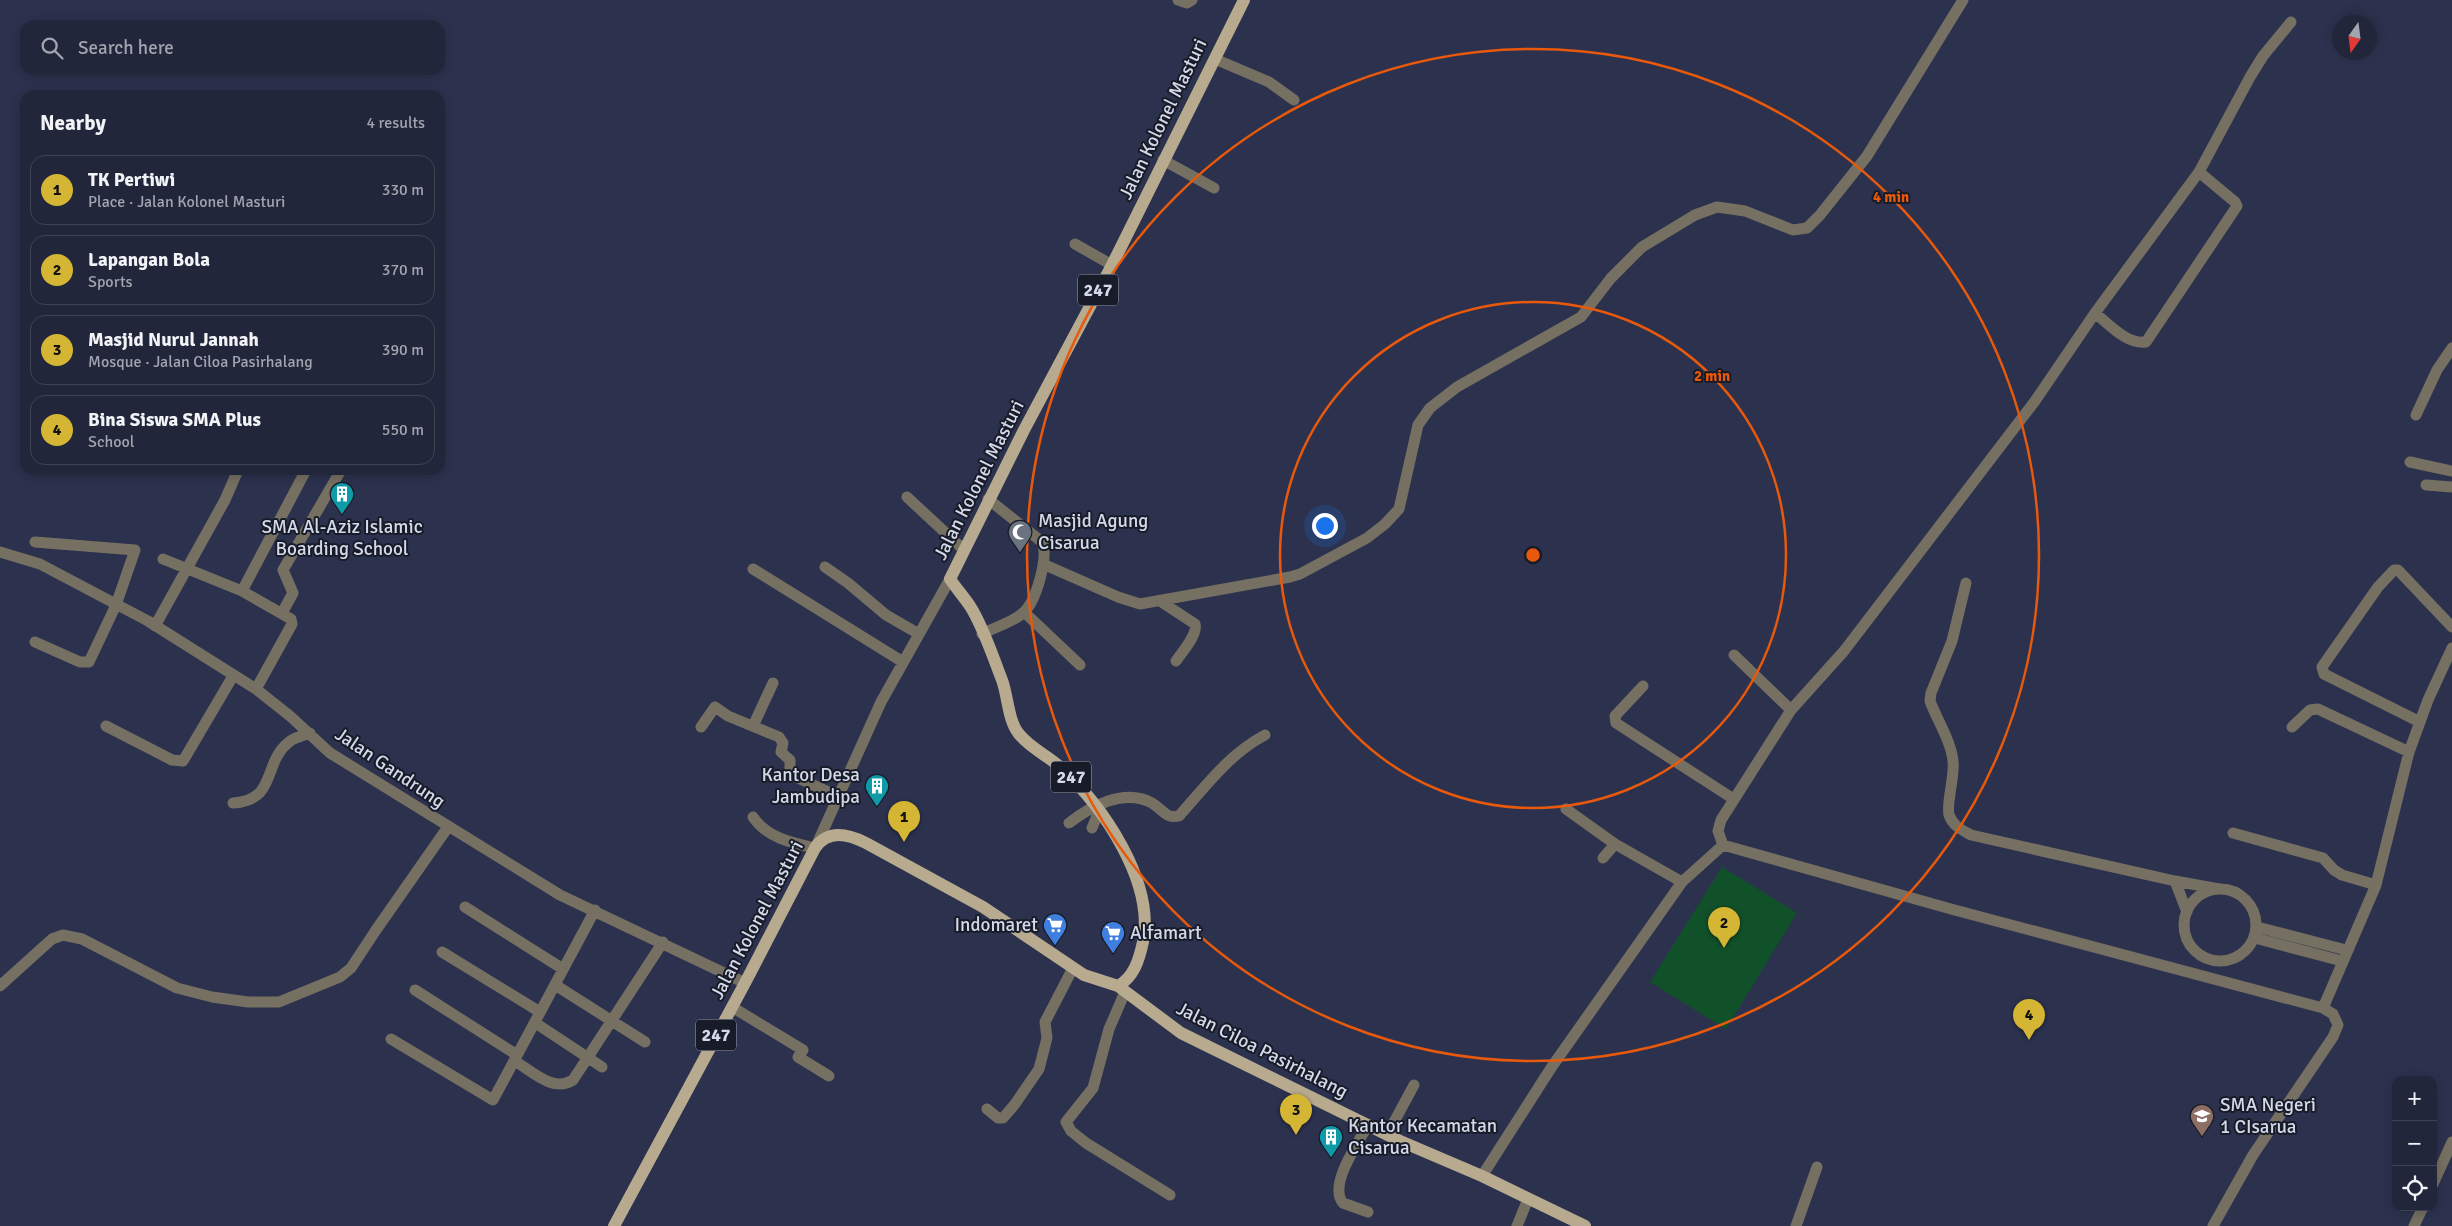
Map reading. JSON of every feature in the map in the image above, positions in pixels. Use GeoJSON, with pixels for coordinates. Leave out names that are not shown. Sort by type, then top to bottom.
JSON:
{"type":"FeatureCollection","features":[{"type":"Feature","properties":{"kind":"main road","name":"Jalan Kolonel Masturi"},"geometry":{"type":"LineString","coordinates":[[614,1226],[746,983],[816,846],[833,834],[846,835],[866,843],[983,907],[1084,975],[1121,989],[1137,963],[1145,931],[1145,910],[1140,883],[1132,864],[1097,808],[1058,765],[1034,748],[1019,734],[1011,719],[1002,680],[971,608],[950,579],[988,499],[1112,266],[1244,0]]}},
{"type":"Feature","properties":{"kind":"main road","name":"Jalan Ciloa Pasirhalang"},"geometry":{"type":"LineString","coordinates":[[1121,989],[1181,1033],[1388,1135],[1482,1176],[1585,1226]]}},
{"type":"Feature","properties":{"kind":"street"},"geometry":{"type":"LineString","coordinates":[[1178,0],[1187,3],[1192,0]]}},
{"type":"Feature","properties":{"kind":"street"},"geometry":{"type":"LineString","coordinates":[[1043,564],[1133,603],[1160,601],[1290,578],[1367,538],[1399,510],[1418,426],[1430,408],[1457,387],[1580,317],[1629,258],[1695,215],[1717,207],[1745,211],[1793,230],[1806,228],[1820,215],[1867,156],[1963,0]]}},
{"type":"Feature","properties":{"kind":"street"},"geometry":{"type":"LineString","coordinates":[[1723,844],[1718,831],[1719,825],[1732,798],[1791,710],[1844,651],[2035,401],[2095,313],[2199,172],[2250,76],[2263,56],[2291,22]]}},
{"type":"Feature","properties":{"kind":"street"},"geometry":{"type":"LineString","coordinates":[[1215,59],[1269,82],[1294,100]]}},
{"type":"Feature","properties":{"kind":"street"},"geometry":{"type":"LineString","coordinates":[[1163,160],[1214,188]]}},
{"type":"Feature","properties":{"kind":"street"},"geometry":{"type":"LineString","coordinates":[[2095,313],[2130,340],[2142,343],[2149,338],[2237,206],[2235,202],[2199,172]]}},
{"type":"Feature","properties":{"kind":"street"},"geometry":{"type":"LineString","coordinates":[[1075,244],[1112,266]]}},
{"type":"Feature","properties":{"kind":"street"},"geometry":{"type":"LineString","coordinates":[[2416,415],[2437,370],[2452,348]]}},
{"type":"Feature","properties":{"kind":"street"},"geometry":{"type":"LineString","coordinates":[[2410,462],[2452,471]]}},
{"type":"Feature","properties":{"kind":"street"},"geometry":{"type":"LineString","coordinates":[[155,626],[225,500],[236,475]]}},
{"type":"Feature","properties":{"kind":"street"},"geometry":{"type":"LineString","coordinates":[[242,590],[303,475]]}},
{"type":"Feature","properties":{"kind":"street"},"geometry":{"type":"LineString","coordinates":[[282,612],[293,593],[283,570],[338,475]]}},
{"type":"Feature","properties":{"kind":"street"},"geometry":{"type":"LineString","coordinates":[[2426,485],[2452,487]]}},
{"type":"Feature","properties":{"kind":"street"},"geometry":{"type":"LineString","coordinates":[[907,497],[964,550]]}},
{"type":"Feature","properties":{"kind":"street"},"geometry":{"type":"LineString","coordinates":[[982,634],[1024,612],[1036,594],[1043,564],[1042,542],[988,499]]}},
{"type":"Feature","properties":{"kind":"street"},"geometry":{"type":"LineString","coordinates":[[35,542],[135,550],[116,605],[89,662],[80,662],[35,642]]}},
{"type":"Feature","properties":{"kind":"street","name":"Jalan Gandrung"},"geometry":{"type":"LineString","coordinates":[[0,552],[40,564],[155,626],[256,689],[310,733],[330,753],[448,828],[560,895],[746,983]]}},
{"type":"Feature","properties":{"kind":"street"},"geometry":{"type":"LineString","coordinates":[[163,559],[242,590],[291,619],[292,624],[256,689]]}},
{"type":"Feature","properties":{"kind":"street"},"geometry":{"type":"LineString","coordinates":[[825,567],[848,583],[886,615],[919,634]]}},
{"type":"Feature","properties":{"kind":"street"},"geometry":{"type":"LineString","coordinates":[[753,569],[903,662]]}},
{"type":"Feature","properties":{"kind":"street"},"geometry":{"type":"LineString","coordinates":[[2420,722],[2324,674],[2322,667],[2378,586],[2394,570],[2398,570],[2452,626]]}},
{"type":"Feature","properties":{"kind":"street"},"geometry":{"type":"LineString","coordinates":[[753,817],[773,836],[788,842],[816,846],[880,702],[950,579]]}},
{"type":"Feature","properties":{"kind":"street"},"geometry":{"type":"LineString","coordinates":[[1966,583],[1952,641],[1931,693],[1930,700],[1949,745],[1953,761],[1954,778],[1948,813],[1953,823],[1971,834],[2175,881],[2220,889],[2234,892],[2246,900],[2254,912],[2256,932],[2247,950],[2236,958],[2222,962],[2208,959],[2195,952],[2187,940],[2184,926],[2187,912],[2200,896],[2220,889]]}},
{"type":"Feature","properties":{"kind":"street"},"geometry":{"type":"LineString","coordinates":[[1160,601],[1195,624],[1196,628],[1192,637],[1176,661]]}},
{"type":"Feature","properties":{"kind":"street"},"geometry":{"type":"LineString","coordinates":[[1024,612],[1080,665]]}},
{"type":"Feature","properties":{"kind":"street"},"geometry":{"type":"LineString","coordinates":[[2323,1008],[2346,950],[2376,885],[2409,752],[2442,666],[2452,648]]}},
{"type":"Feature","properties":{"kind":"street"},"geometry":{"type":"LineString","coordinates":[[1734,655],[1791,710]]}},
{"type":"Feature","properties":{"kind":"street"},"geometry":{"type":"LineString","coordinates":[[106,726],[172,760],[183,761],[233,676]]}},
{"type":"Feature","properties":{"kind":"street"},"geometry":{"type":"LineString","coordinates":[[753,726],[773,683]]}},
{"type":"Feature","properties":{"kind":"street"},"geometry":{"type":"LineString","coordinates":[[1643,686],[1615,716],[1616,722],[1732,798]]}},
{"type":"Feature","properties":{"kind":"street"},"geometry":{"type":"LineString","coordinates":[[701,727],[715,707],[728,716],[782,739],[781,752],[790,760],[790,770],[794,776],[839,796]]}},
{"type":"Feature","properties":{"kind":"street"},"geometry":{"type":"LineString","coordinates":[[2292,727],[2310,710],[2318,709],[2409,752]]}},
{"type":"Feature","properties":{"kind":"street"},"geometry":{"type":"LineString","coordinates":[[233,804],[247,802],[255,798],[262,791],[282,750],[288,743],[310,733]]}},
{"type":"Feature","properties":{"kind":"street"},"geometry":{"type":"LineString","coordinates":[[1068,823],[1097,808],[1127,797],[1147,801],[1169,816],[1179,816],[1220,768],[1250,743],[1265,735]]}},
{"type":"Feature","properties":{"kind":"street"},"geometry":{"type":"LineString","coordinates":[[1092,828],[1097,808]]}},
{"type":"Feature","properties":{"kind":"street"},"geometry":{"type":"LineString","coordinates":[[1566,810],[1615,844],[1682,882]]}},
{"type":"Feature","properties":{"kind":"street"},"geometry":{"type":"LineString","coordinates":[[0,986],[52,939],[63,934],[82,939],[178,988],[230,999],[279,1002],[340,977],[351,968],[448,828]]}},
{"type":"Feature","properties":{"kind":"street"},"geometry":{"type":"LineString","coordinates":[[2233,833],[2323,858],[2334,870],[2376,885]]}},
{"type":"Feature","properties":{"kind":"street"},"geometry":{"type":"LineString","coordinates":[[1604,858],[1615,844]]}},
{"type":"Feature","properties":{"kind":"street"},"geometry":{"type":"LineString","coordinates":[[1482,1176],[1551,1068],[1682,882],[1723,844]]}},
{"type":"Feature","properties":{"kind":"street"},"geometry":{"type":"LineString","coordinates":[[1723,844],[1960,912],[2323,1008],[2337,1018],[2338,1025],[2333,1037],[2253,1155],[2213,1226]]}},
{"type":"Feature","properties":{"kind":"street"},"geometry":{"type":"LineString","coordinates":[[2175,881],[2187,912]]}},
{"type":"Feature","properties":{"kind":"street"},"geometry":{"type":"LineString","coordinates":[[465,907],[563,969]]}},
{"type":"Feature","properties":{"kind":"street"},"geometry":{"type":"LineString","coordinates":[[391,1039],[493,1100],[518,1059],[540,1012],[595,910]]}},
{"type":"Feature","properties":{"kind":"street"},"geometry":{"type":"LineString","coordinates":[[2256,932],[2346,950]]}},
{"type":"Feature","properties":{"kind":"street"},"geometry":{"type":"LineString","coordinates":[[2256,932],[2342,961]]}},
{"type":"Feature","properties":{"kind":"street"},"geometry":{"type":"LineString","coordinates":[[415,990],[518,1059],[546,1081],[560,1085],[573,1080],[662,942]]}},
{"type":"Feature","properties":{"kind":"street"},"geometry":{"type":"LineString","coordinates":[[442,952],[540,1012]]}},
{"type":"Feature","properties":{"kind":"street"},"geometry":{"type":"LineString","coordinates":[[987,1109],[998,1118],[1003,1118],[1034,1078],[1045,1046],[1045,1022],[1073,968]]}},
{"type":"Feature","properties":{"kind":"street"},"geometry":{"type":"LineString","coordinates":[[560,988],[645,1042]]}},
{"type":"Feature","properties":{"kind":"street"},"geometry":{"type":"LineString","coordinates":[[1121,989],[1093,1088],[1066,1122],[1071,1131],[1086,1143],[1170,1195]]}},
{"type":"Feature","properties":{"kind":"street"},"geometry":{"type":"LineString","coordinates":[[732,1007],[803,1050],[798,1057],[829,1076]]}},
{"type":"Feature","properties":{"kind":"street"},"geometry":{"type":"LineString","coordinates":[[540,1026],[602,1067]]}},
{"type":"Feature","properties":{"kind":"street"},"geometry":{"type":"LineString","coordinates":[[1388,1135],[1414,1085]]}},
{"type":"Feature","properties":{"kind":"street"},"geometry":{"type":"LineString","coordinates":[[1368,1125],[1340,1179],[1338,1191],[1344,1203],[1368,1212]]}},
{"type":"Feature","properties":{"kind":"street"},"geometry":{"type":"LineString","coordinates":[[2437,1175],[2452,1142]]}},
{"type":"Feature","properties":{"kind":"street"},"geometry":{"type":"LineString","coordinates":[[1796,1226],[1817,1167]]}},
{"type":"Feature","properties":{"kind":"street"},"geometry":{"type":"LineString","coordinates":[[1517,1226],[1528,1199]]}},
{"type":"Feature","properties":{"kind":"street"},"geometry":{"type":"LineString","coordinates":[[2414,1226],[2420,1211]]}},
{"type":"Feature","properties":{"kind":"green space"},"geometry":{"type":"Polygon","coordinates":[[[1722,867],[1797,913],[1726,1029],[1650,982],[1722,867]]]}},
{"type":"Feature","properties":{"kind":"place","name":"SMA Al-Aziz Islamic Boarding School"},"geometry":{"type":"Point","coordinates":[342,515]}},
{"type":"Feature","properties":{"kind":"place","name":"Masjid Agung Cisarua"},"geometry":{"type":"Point","coordinates":[1020,553]}},
{"type":"Feature","properties":{"kind":"place","name":"Kantor Desa Jambudipa"},"geometry":{"type":"Point","coordinates":[877,807]}},
{"type":"Feature","properties":{"kind":"place","name":"TK Pertiwi"},"geometry":{"type":"Point","coordinates":[904,842]}},
{"type":"Feature","properties":{"kind":"place","name":"Indomaret"},"geometry":{"type":"Point","coordinates":[1055,946]}},
{"type":"Feature","properties":{"kind":"place","name":"Lapangan Bola"},"geometry":{"type":"Point","coordinates":[1724,948]}},
{"type":"Feature","properties":{"kind":"place","name":"Alfamart"},"geometry":{"type":"Point","coordinates":[1113,954]}},
{"type":"Feature","properties":{"kind":"place","name":"Bina Siswa SMA Plus"},"geometry":{"type":"Point","coordinates":[2029,1040]}},
{"type":"Feature","properties":{"kind":"place","name":"Masjid Nurul Jannah"},"geometry":{"type":"Point","coordinates":[1296,1135]}},
{"type":"Feature","properties":{"kind":"place","name":"SMA Negeri 1 CIsarua"},"geometry":{"type":"Point","coordinates":[2202,1137]}},
{"type":"Feature","properties":{"kind":"place","name":"Kantor Kecamatan Cisarua"},"geometry":{"type":"Point","coordinates":[1331,1158]}}]}
